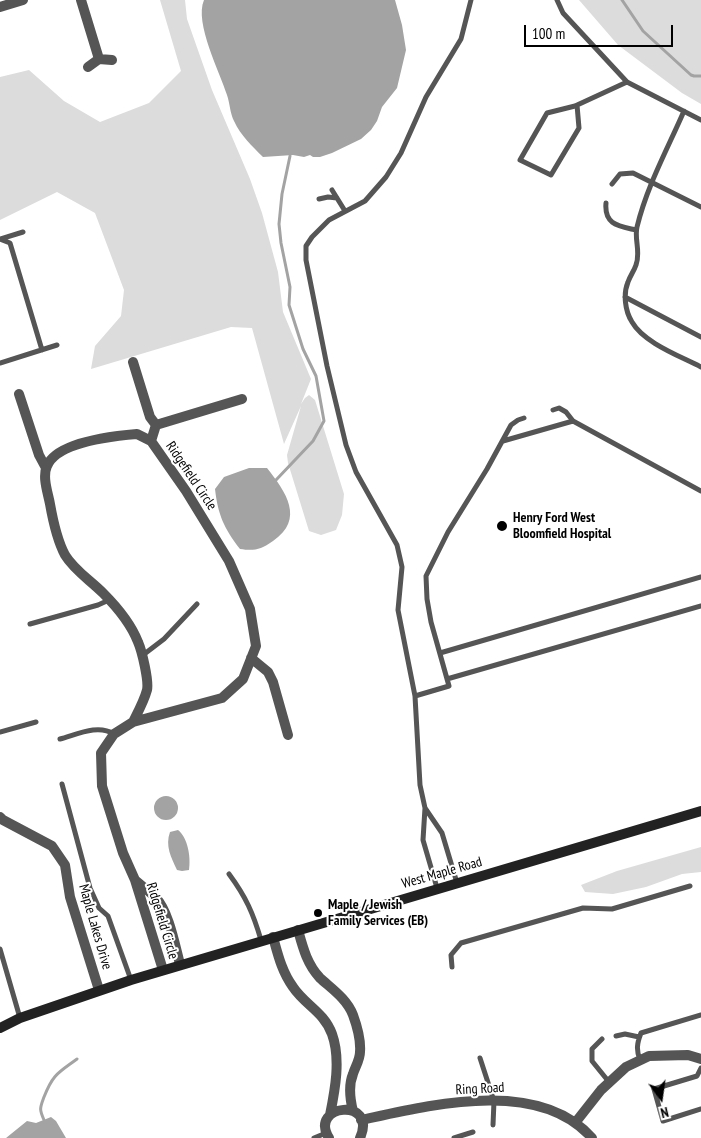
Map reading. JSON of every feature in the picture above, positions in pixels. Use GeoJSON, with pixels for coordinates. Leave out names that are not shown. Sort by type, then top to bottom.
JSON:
{"type":"FeatureCollection","features":[{"type":"Feature","properties":{"kind":"main road","name":"West Maple Road"},"geometry":{"type":"LineString","coordinates":[[0,1028],[20,1018],[180,964],[701,811]]}},
{"type":"Feature","properties":{"kind":"main road","name":"West Maple Road"},"geometry":{"type":"LineString","coordinates":[[0,1022],[20,1018]]}},
{"type":"Feature","properties":{"kind":"street"},"geometry":{"type":"LineString","coordinates":[[0,7],[23,0]]}},
{"type":"Feature","properties":{"kind":"street"},"geometry":{"type":"LineString","coordinates":[[81,0],[99,59]]}},
{"type":"Feature","properties":{"kind":"street"},"geometry":{"type":"LineString","coordinates":[[88,67],[99,59],[112,60]]}},
{"type":"Feature","properties":{"kind":"street"},"geometry":{"type":"LineString","coordinates":[[133,362],[150,418],[156,425]]}},
{"type":"Feature","properties":{"kind":"street"},"geometry":{"type":"LineString","coordinates":[[19,394],[39,456],[46,468],[50,508],[56,532],[65,555],[79,572],[109,600],[126,621],[138,641],[143,655],[147,689],[133,722]]}},
{"type":"Feature","properties":{"kind":"street"},"geometry":{"type":"LineString","coordinates":[[156,425],[242,400]]}},
{"type":"Feature","properties":{"kind":"street"},"geometry":{"type":"LineString","coordinates":[[151,441],[156,425]]}},
{"type":"Feature","properties":{"kind":"street","name":"Ridgefield Circle"},"geometry":{"type":"LineString","coordinates":[[46,468],[51,459],[70,446],[112,436],[136,434],[151,441],[186,491],[229,561],[250,609],[256,646],[243,679],[222,698],[133,722],[114,734],[101,753],[102,786],[123,853],[135,880],[163,970]]}},
{"type":"Feature","properties":{"kind":"street"},"geometry":{"type":"LineString","coordinates":[[251,658],[268,672],[273,682],[288,735]]}},
{"type":"Feature","properties":{"kind":"street","name":"Maple Lakes Drive"},"geometry":{"type":"LineString","coordinates":[[1,820],[52,846],[65,865],[70,897],[99,990]]}},
{"type":"Feature","properties":{"kind":"street","name":"Ridgefield Circle"},"geometry":{"type":"LineString","coordinates":[[135,880],[157,899],[160,904],[167,919],[180,964]]}},
{"type":"Feature","properties":{"kind":"street"},"geometry":{"type":"LineString","coordinates":[[298,930],[306,958],[320,977],[344,1001],[355,1021],[360,1054],[352,1076],[350,1102],[353,1111],[361,1120],[363,1132],[360,1138]]}},
{"type":"Feature","properties":{"kind":"street"},"geometry":{"type":"LineString","coordinates":[[273,937],[282,967],[294,989],[322,1016],[332,1034],[336,1056],[336,1076],[330,1115],[325,1127],[327,1136]]}},
{"type":"Feature","properties":{"kind":"street"},"geometry":{"type":"LineString","coordinates":[[576,1123],[601,1090],[626,1067],[649,1056],[688,1055],[701,1059]]}},
{"type":"Feature","properties":{"kind":"street","name":"Ring Road"},"geometry":{"type":"LineString","coordinates":[[361,1120],[447,1104],[511,1101],[535,1104],[560,1113],[584,1129],[592,1138]]}},
{"type":"Feature","properties":{"kind":"street"},"geometry":{"type":"LineString","coordinates":[[330,1115],[343,1109],[353,1111]]}},
{"type":"Feature","properties":{"kind":"lane"},"geometry":{"type":"LineString","coordinates":[[438,888],[423,840],[425,808],[420,785],[415,696],[398,610],[402,567],[398,545],[356,472],[346,445],[327,366],[306,260],[306,246],[329,220],[364,201],[386,177],[402,154],[426,97],[461,39],[471,0]]}},
{"type":"Feature","properties":{"kind":"lane"},"geometry":{"type":"LineString","coordinates":[[557,0],[563,13],[626,82],[701,120]]}},
{"type":"Feature","properties":{"kind":"lane"},"geometry":{"type":"LineString","coordinates":[[577,105],[579,128],[550,175],[520,160],[547,113],[577,105],[626,82]]}},
{"type":"Feature","properties":{"kind":"lane"},"geometry":{"type":"LineString","coordinates":[[684,111],[651,181],[636,230],[639,252],[636,265],[627,283],[625,297],[626,310],[638,332],[654,343],[701,367]]}},
{"type":"Feature","properties":{"kind":"lane"},"geometry":{"type":"LineString","coordinates":[[612,184],[620,174],[633,173],[701,207]]}},
{"type":"Feature","properties":{"kind":"lane"},"geometry":{"type":"LineString","coordinates":[[332,190],[345,211]]}},
{"type":"Feature","properties":{"kind":"lane"},"geometry":{"type":"LineString","coordinates":[[321,197],[337,198]]}},
{"type":"Feature","properties":{"kind":"lane"},"geometry":{"type":"LineString","coordinates":[[606,203],[605,212],[610,222],[636,230]]}},
{"type":"Feature","properties":{"kind":"lane"},"geometry":{"type":"LineString","coordinates":[[0,239],[23,232]]}},
{"type":"Feature","properties":{"kind":"lane"},"geometry":{"type":"LineString","coordinates":[[0,239],[10,243],[42,350]]}},
{"type":"Feature","properties":{"kind":"lane"},"geometry":{"type":"LineString","coordinates":[[625,297],[701,337]]}},
{"type":"Feature","properties":{"kind":"lane"},"geometry":{"type":"LineString","coordinates":[[0,362],[57,345]]}},
{"type":"Feature","properties":{"kind":"lane"},"geometry":{"type":"LineString","coordinates":[[553,410],[559,408],[566,412],[573,421],[701,491]]}},
{"type":"Feature","properties":{"kind":"lane"},"geometry":{"type":"LineString","coordinates":[[415,696],[450,686],[431,622],[426,576],[448,532],[511,426],[524,418]]}},
{"type":"Feature","properties":{"kind":"lane"},"geometry":{"type":"LineString","coordinates":[[503,441],[573,421]]}},
{"type":"Feature","properties":{"kind":"lane"},"geometry":{"type":"LineString","coordinates":[[440,653],[701,577]]}},
{"type":"Feature","properties":{"kind":"lane"},"geometry":{"type":"LineString","coordinates":[[30,624],[98,606],[109,600]]}},
{"type":"Feature","properties":{"kind":"lane"},"geometry":{"type":"LineString","coordinates":[[143,655],[164,639],[197,604]]}},
{"type":"Feature","properties":{"kind":"lane"},"geometry":{"type":"LineString","coordinates":[[447,679],[701,606]]}},
{"type":"Feature","properties":{"kind":"lane"},"geometry":{"type":"LineString","coordinates":[[0,732],[36,722]]}},
{"type":"Feature","properties":{"kind":"lane"},"geometry":{"type":"LineString","coordinates":[[60,739],[95,729],[106,729],[114,734]]}},
{"type":"Feature","properties":{"kind":"lane"},"geometry":{"type":"LineString","coordinates":[[62,784],[90,888],[99,908],[108,916],[131,980]]}},
{"type":"Feature","properties":{"kind":"lane"},"geometry":{"type":"LineString","coordinates":[[425,808],[442,834],[457,883]]}},
{"type":"Feature","properties":{"kind":"lane"},"geometry":{"type":"LineString","coordinates":[[229,874],[242,892],[253,913],[261,940]]}},
{"type":"Feature","properties":{"kind":"lane"},"geometry":{"type":"LineString","coordinates":[[452,967],[451,955],[461,943],[583,908],[612,909],[690,886]]}},
{"type":"Feature","properties":{"kind":"lane"},"geometry":{"type":"LineString","coordinates":[[0,949],[2,965],[20,1018]]}},
{"type":"Feature","properties":{"kind":"lane"},"geometry":{"type":"LineString","coordinates":[[640,1060],[637,1053],[641,1033],[701,1015]]}},
{"type":"Feature","properties":{"kind":"lane"},"geometry":{"type":"LineString","coordinates":[[616,1036],[625,1034],[639,1037]]}},
{"type":"Feature","properties":{"kind":"lane"},"geometry":{"type":"LineString","coordinates":[[602,1040],[592,1048],[592,1061],[610,1082]]}},
{"type":"Feature","properties":{"kind":"lane"},"geometry":{"type":"LineString","coordinates":[[480,1058],[494,1101],[493,1125]]}},
{"type":"Feature","properties":{"kind":"lane"},"geometry":{"type":"LineString","coordinates":[[701,1068],[698,1076],[654,1089],[663,1121],[701,1109]]}},
{"type":"Feature","properties":{"kind":"lane"},"geometry":{"type":"LineString","coordinates":[[454,1138],[473,1132]]}},
{"type":"Feature","properties":{"kind":"lane"},"geometry":{"type":"LineString","coordinates":[[314,1138],[327,1136]]}},
{"type":"Feature","properties":{"kind":"shaded area"},"geometry":{"type":"Polygon","coordinates":[[[160,0],[185,0],[187,19],[212,90],[250,179],[262,213],[278,272],[283,312],[311,379],[301,404],[309,395],[315,400],[344,494],[342,515],[336,530],[321,535],[309,531],[288,463],[287,455],[301,406],[284,444],[252,328],[231,327],[91,369],[95,346],[121,316],[124,290],[95,213],[57,192],[0,220],[0,77],[29,70],[64,101],[100,122],[149,103],[181,71],[160,0]]]}},
{"type":"Feature","properties":{"kind":"shaded area"},"geometry":{"type":"Polygon","coordinates":[[[204,0],[395,0],[406,50],[397,88],[382,107],[377,121],[371,130],[361,139],[320,157],[293,155],[263,157],[243,136],[233,118],[227,95],[205,34],[202,21],[204,0]]]}},
{"type":"Feature","properties":{"kind":"shaded area"},"geometry":{"type":"Polygon","coordinates":[[[579,0],[701,0],[701,104],[682,93],[618,45],[579,0]]]}},
{"type":"Feature","properties":{"kind":"shaded area"},"geometry":{"type":"Polygon","coordinates":[[[249,468],[267,468],[286,496],[290,515],[283,533],[261,548],[249,550],[240,549],[226,528],[220,514],[215,489],[224,477],[249,468]]]}},
{"type":"Feature","properties":{"kind":"shaded area"},"geometry":{"type":"Polygon","coordinates":[[[166,796],[174,800],[178,808],[174,816],[166,820],[158,816],[154,808],[158,800],[166,796]]]}},
{"type":"Feature","properties":{"kind":"shaded area"},"geometry":{"type":"Polygon","coordinates":[[[178,830],[188,848],[189,870],[177,870],[169,851],[170,832],[178,830]]]}},
{"type":"Feature","properties":{"kind":"shaded area"},"geometry":{"type":"Polygon","coordinates":[[[701,847],[701,872],[682,874],[646,887],[613,894],[585,892],[581,885],[617,871],[701,847]]]}},
{"type":"Feature","properties":{"kind":"shaded area"},"geometry":{"type":"Polygon","coordinates":[[[51,1117],[56,1121],[66,1138],[6,1138],[27,1121],[36,1123],[51,1117]]]}},
{"type":"Feature","properties":{"kind":"waterway"},"geometry":{"type":"LineString","coordinates":[[622,0],[643,31],[691,75],[701,76]]}},
{"type":"Feature","properties":{"kind":"waterway"},"geometry":{"type":"LineString","coordinates":[[276,480],[313,441],[324,421],[316,376],[303,349],[289,305],[290,287],[281,243],[279,224],[282,194],[290,156]]}},
{"type":"Feature","properties":{"kind":"waterway"},"geometry":{"type":"LineString","coordinates":[[44,1120],[41,1106],[50,1083],[61,1071],[77,1059]]}},
{"type":"Feature","properties":{"kind":"place","name":"Henry Ford West Bloomfield Hospital"},"geometry":{"type":"Point","coordinates":[502,526]}},
{"type":"Feature","properties":{"kind":"place","name":"Maple / Jewish Family Services (EB)"},"geometry":{"type":"Point","coordinates":[318,913]}}]}
